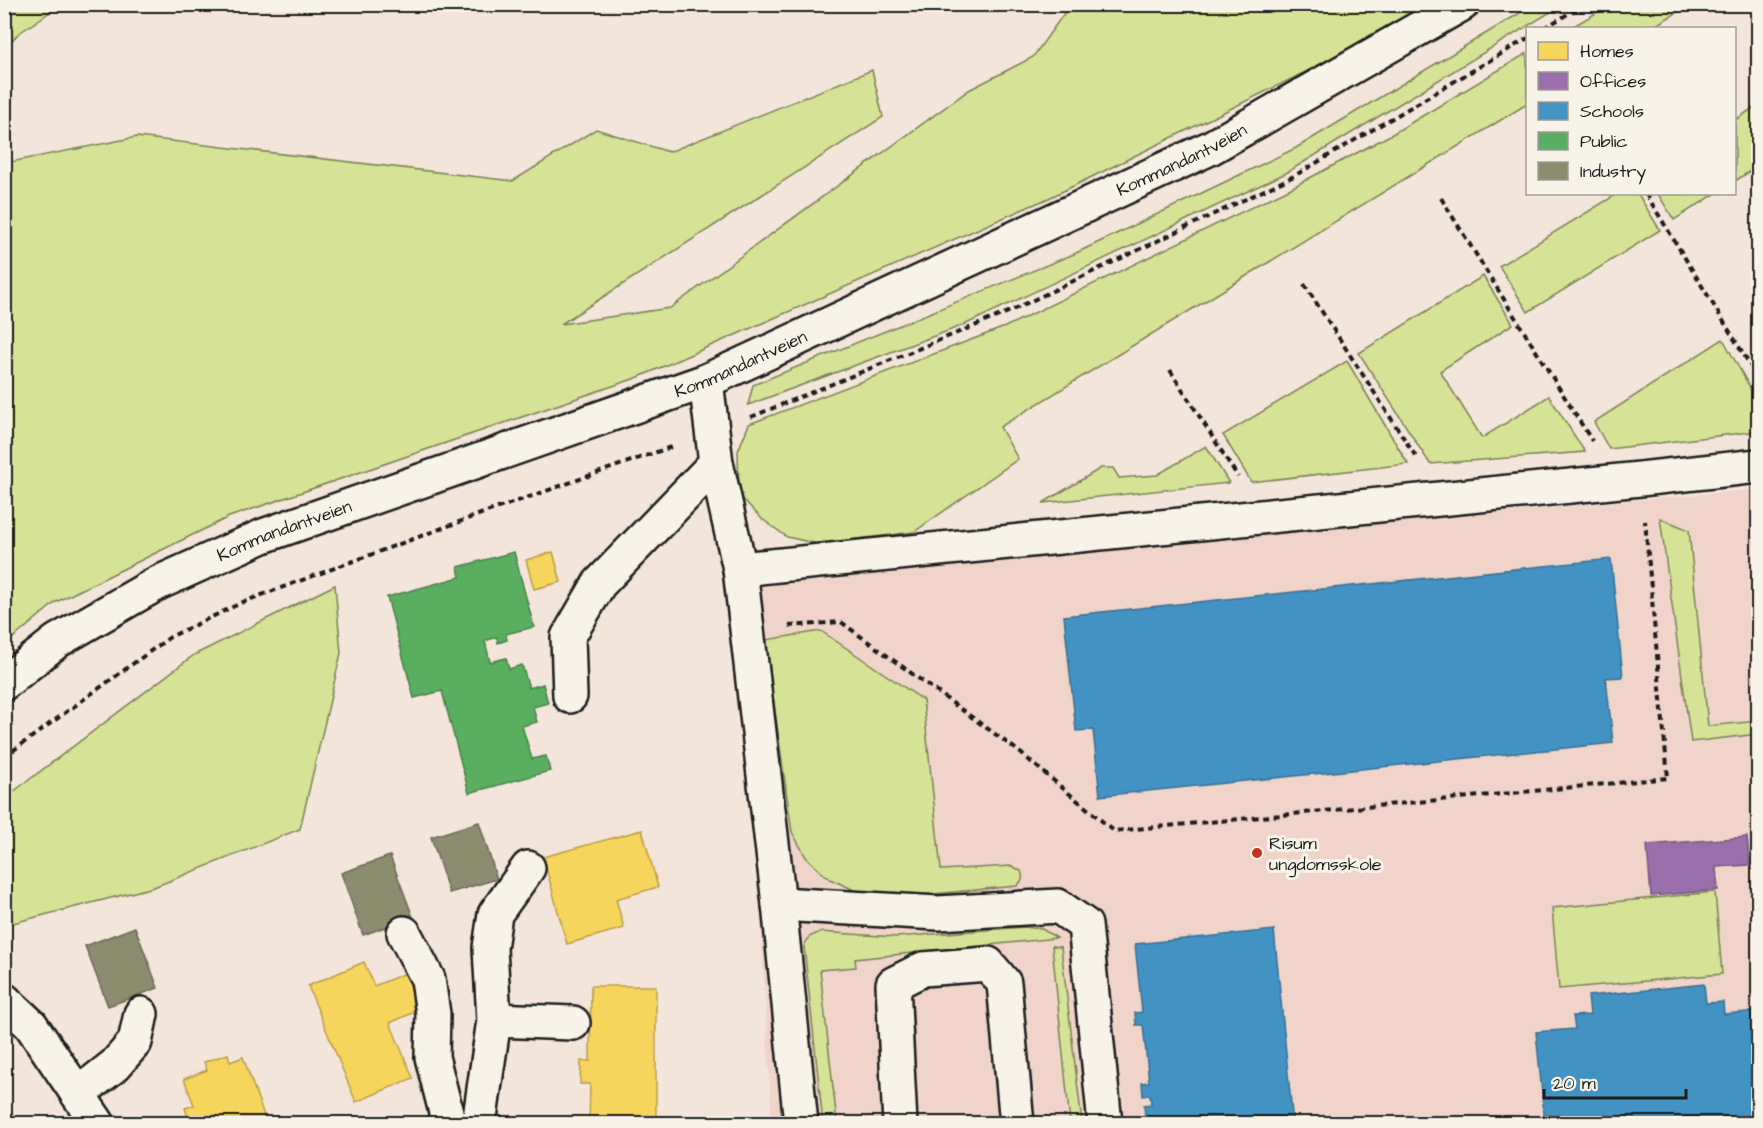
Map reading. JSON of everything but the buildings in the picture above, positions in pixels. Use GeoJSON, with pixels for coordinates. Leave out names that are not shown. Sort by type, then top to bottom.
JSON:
{"type":"FeatureCollection","features":[{"type":"Feature","properties":{"kind":"street","name":"Kommandantveien"},"geometry":{"type":"LineString","coordinates":[[4,683],[57,641],[158,583],[263,536],[706,381],[1210,148],[1462,4]]}},
{"type":"Feature","properties":{"kind":"street"},"geometry":{"type":"LineString","coordinates":[[706,381],[716,463],[740,569],[779,904],[801,1124]]}},
{"type":"Feature","properties":{"kind":"street"},"geometry":{"type":"LineString","coordinates":[[570,696],[568,637],[599,584],[716,463]]}},
{"type":"Feature","properties":{"kind":"street"},"geometry":{"type":"LineString","coordinates":[[740,569],[1628,481],[1758,466]]}},
{"type":"Feature","properties":{"kind":"street"},"geometry":{"type":"LineString","coordinates":[[478,1124],[494,1020],[490,948],[495,914],[528,868]]}},
{"type":"Feature","properties":{"kind":"street"},"geometry":{"type":"LineString","coordinates":[[779,904],[938,913],[1058,906],[1085,925],[1105,1124]]}},
{"type":"Feature","properties":{"kind":"street"},"geometry":{"type":"LineString","coordinates":[[404,933],[428,979],[433,1014],[432,1058],[449,1124]]}},
{"type":"Feature","properties":{"kind":"street"},"geometry":{"type":"LineString","coordinates":[[900,1124],[893,984],[923,969],[988,964],[1004,983],[1017,1124]]}},
{"type":"Feature","properties":{"kind":"street"},"geometry":{"type":"LineString","coordinates":[[4,1000],[31,1024],[98,1124]]}},
{"type":"Feature","properties":{"kind":"street"},"geometry":{"type":"LineString","coordinates":[[78,1094],[115,1065],[135,1042],[141,1014]]}},
{"type":"Feature","properties":{"kind":"street"},"geometry":{"type":"LineString","coordinates":[[494,1020],[573,1023]]}},
{"type":"Feature","properties":{"kind":"path"},"geometry":{"type":"LineString","coordinates":[[4,7],[11,4]]}},
{"type":"Feature","properties":{"kind":"path"},"geometry":{"type":"LineString","coordinates":[[1546,27],[1585,4]]}},
{"type":"Feature","properties":{"kind":"path"},"geometry":{"type":"LineString","coordinates":[[1647,195],[1758,378]]}},
{"type":"Feature","properties":{"kind":"path"},"geometry":{"type":"LineString","coordinates":[[1441,198],[1596,447]]}},
{"type":"Feature","properties":{"kind":"path"},"geometry":{"type":"LineString","coordinates":[[1304,285],[1421,466]]}},
{"type":"Feature","properties":{"kind":"path"},"geometry":{"type":"LineString","coordinates":[[1170,370],[1243,486]]}},
{"type":"Feature","properties":{"kind":"path"},"geometry":{"type":"LineString","coordinates":[[747,629],[841,622],[1017,750],[1114,831],[1668,778],[1644,514]]}},
{"type":"Feature","properties":{"kind":"shaded area","name":"Risum ungdomsskole"},"geometry":{"type":"Polygon","coordinates":[[[1758,489],[1758,1123],[772,1123],[741,582],[1758,489]]]}},
{"type":"Feature","properties":{"kind":"green space"},"geometry":{"type":"Polygon","coordinates":[[[1610,4],[1690,5],[1653,27],[1572,27],[1610,4]]]}},
{"type":"Feature","properties":{"kind":"green space"},"geometry":{"type":"Polygon","coordinates":[[[17,5],[60,5],[18,34],[5,48],[5,9],[17,5]]]}},
{"type":"Feature","properties":{"kind":"green space"},"geometry":{"type":"Polygon","coordinates":[[[1070,5],[1427,5],[1352,49],[1051,197],[639,377],[229,517],[56,602],[5,645],[5,163],[137,137],[513,181],[596,129],[669,152],[872,70],[883,117],[561,324],[670,308],[969,90],[1033,57],[1070,5]]]}},
{"type":"Feature","properties":{"kind":"green space"},"geometry":{"type":"Polygon","coordinates":[[[1533,5],[1562,5],[1286,173],[964,325],[748,405],[753,385],[1074,254],[1296,148],[1533,5]]]}},
{"type":"Feature","properties":{"kind":"green space"},"geometry":{"type":"Polygon","coordinates":[[[1526,54],[1526,105],[1000,427],[1018,459],[914,532],[818,544],[787,537],[762,519],[739,495],[738,451],[749,424],[1005,327],[1291,188],[1394,133],[1526,54]]]}},
{"type":"Feature","properties":{"kind":"green space"},"geometry":{"type":"Polygon","coordinates":[[[1758,105],[1758,166],[1736,180],[1736,119],[1758,105]]]}},
{"type":"Feature","properties":{"kind":"green space"},"geometry":{"type":"Polygon","coordinates":[[[1615,195],[1639,195],[1660,230],[1528,312],[1499,266],[1615,195]]]}},
{"type":"Feature","properties":{"kind":"green space"},"geometry":{"type":"Polygon","coordinates":[[[1659,195],[1713,195],[1674,220],[1659,195]]]}},
{"type":"Feature","properties":{"kind":"green space"},"geometry":{"type":"Polygon","coordinates":[[[1483,276],[1513,324],[1440,371],[1482,438],[1549,396],[1585,452],[1430,464],[1359,353],[1483,276]]]}},
{"type":"Feature","properties":{"kind":"green space"},"geometry":{"type":"Polygon","coordinates":[[[1723,339],[1758,402],[1758,431],[1609,449],[1594,422],[1723,339]]]}},
{"type":"Feature","properties":{"kind":"green space"},"geometry":{"type":"Polygon","coordinates":[[[1347,361],[1408,464],[1251,482],[1223,435],[1347,361]]]}},
{"type":"Feature","properties":{"kind":"green space"},"geometry":{"type":"Polygon","coordinates":[[[1206,446],[1229,483],[1043,503],[1101,468],[1113,468],[1119,478],[1157,475],[1206,446]]]}},
{"type":"Feature","properties":{"kind":"green space"},"geometry":{"type":"Polygon","coordinates":[[[1660,518],[1689,530],[1708,726],[1758,721],[1758,734],[1691,742],[1660,518]]]}},
{"type":"Feature","properties":{"kind":"green space"},"geometry":{"type":"Polygon","coordinates":[[[335,585],[341,653],[300,829],[154,887],[5,925],[5,798],[194,655],[335,585]]]}},
{"type":"Feature","properties":{"kind":"green space"},"geometry":{"type":"Polygon","coordinates":[[[821,631],[923,700],[941,870],[1012,866],[1022,873],[1022,879],[1017,886],[891,898],[861,893],[830,879],[806,857],[792,832],[765,640],[821,631]]]}},
{"type":"Feature","properties":{"kind":"green space"},"geometry":{"type":"Polygon","coordinates":[[[1715,892],[1722,974],[1559,989],[1552,908],[1715,892]]]}},
{"type":"Feature","properties":{"kind":"green space"},"geometry":{"type":"Polygon","coordinates":[[[1024,927],[1042,929],[1057,938],[855,959],[856,967],[820,970],[837,1123],[823,1123],[804,946],[809,937],[820,932],[896,937],[1024,927]]]}},
{"type":"Feature","properties":{"kind":"green space"},"geometry":{"type":"Polygon","coordinates":[[[1052,946],[1061,947],[1082,1123],[1070,1123],[1052,946]]]}},
{"type":"Feature","properties":{"kind":"place","name":"Risum ungdomsskole"},"geometry":{"type":"Point","coordinates":[1257,853]}}]}
